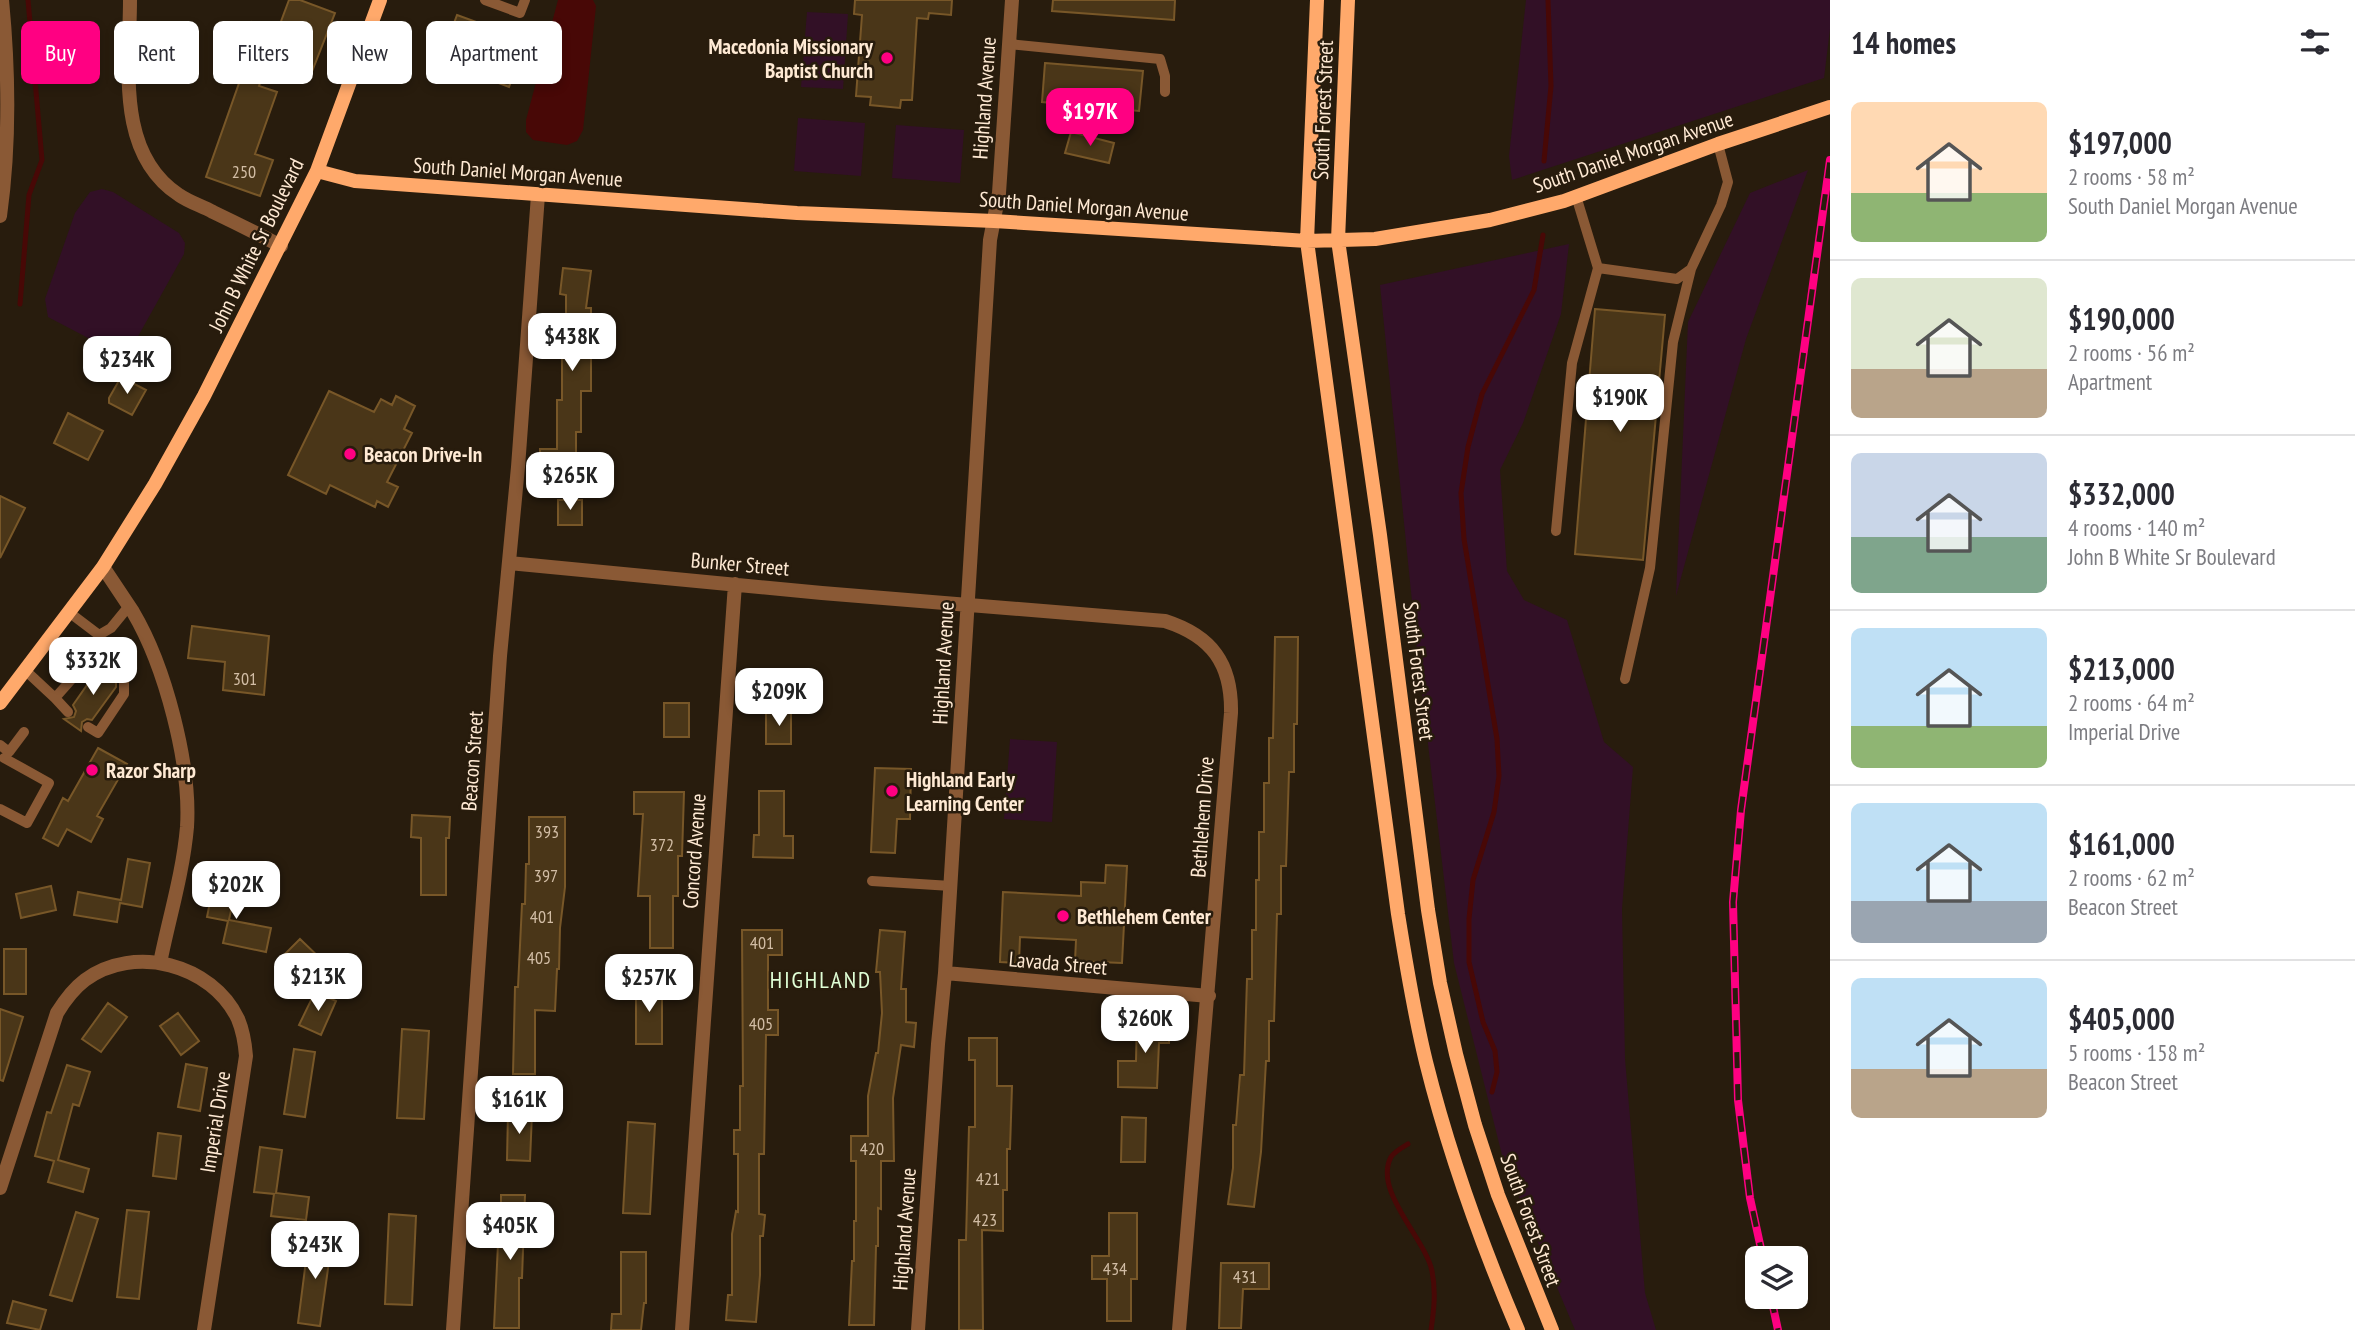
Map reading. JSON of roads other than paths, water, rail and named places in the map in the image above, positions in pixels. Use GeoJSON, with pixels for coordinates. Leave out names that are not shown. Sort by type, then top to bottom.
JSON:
{"type":"FeatureCollection","features":[{"type":"Feature","properties":{"kind":"street"},"geometry":{"type":"LineString","coordinates":[[0,216],[5,177],[8,108],[2,0]]}},
{"type":"Feature","properties":{"kind":"street"},"geometry":{"type":"LineString","coordinates":[[130,0],[130,111],[135,136],[144,155],[158,175],[178,195],[281,246]]}},
{"type":"Feature","properties":{"kind":"street","name":"John B White Sr Boulevard"},"geometry":{"type":"LineString","coordinates":[[0,703],[103,567],[173,453],[317,171],[380,0]]}},
{"type":"Feature","properties":{"kind":"street","name":"Highland Avenue"},"geometry":{"type":"LineString","coordinates":[[918,1330],[951,886],[990,240],[999,193],[1012,0]]}},
{"type":"Feature","properties":{"kind":"street","name":"South Forest Street"},"geometry":{"type":"LineString","coordinates":[[1317,0],[1307,241],[1398,914],[1410,988],[1446,1133],[1468,1205],[1518,1330]]}},
{"type":"Feature","properties":{"kind":"street","name":"South Forest Street"},"geometry":{"type":"LineString","coordinates":[[1348,0],[1338,240],[1380,535],[1428,910],[1440,983],[1456,1054],[1494,1183],[1552,1330]]}},
{"type":"Feature","properties":{"kind":"street","name":"South Daniel Morgan Avenue"},"geometry":{"type":"LineString","coordinates":[[317,171],[355,181],[797,213],[994,221],[1307,241],[1375,239],[1490,220],[1576,196],[1718,144],[1830,107]]}},
{"type":"Feature","properties":{"kind":"street","name":"Beacon Street"},"geometry":{"type":"LineString","coordinates":[[453,1330],[500,656],[538,195]]}},
{"type":"Feature","properties":{"kind":"street","name":"Bunker Street"},"geometry":{"type":"LineString","coordinates":[[509,563],[968,606]]}},
{"type":"Feature","properties":{"kind":"street"},"geometry":{"type":"LineString","coordinates":[[103,567],[129,606],[151,650],[165,688],[183,760],[187,825],[183,858],[160,963]]}},
{"type":"Feature","properties":{"kind":"street","name":"Concord Avenue"},"geometry":{"type":"LineString","coordinates":[[682,1330],[735,584]]}},
{"type":"Feature","properties":{"kind":"street","name":"Bethlehem Drive"},"geometry":{"type":"LineString","coordinates":[[968,606],[1165,621],[1185,628],[1203,639],[1217,654],[1227,672],[1231,692],[1209,996],[1179,1330]]}},
{"type":"Feature","properties":{"kind":"street","name":"Imperial Drive"},"geometry":{"type":"LineString","coordinates":[[0,1188],[57,1013],[69,995],[84,980],[103,969],[123,963],[160,963],[183,969],[215,989],[237,1019],[244,1037],[246,1056],[204,1330]]}},
{"type":"Feature","properties":{"kind":"street","name":"Lavada Street"},"geometry":{"type":"LineString","coordinates":[[945,974],[1209,996]]}},
{"type":"Feature","properties":{"kind":"lane"},"geometry":{"type":"LineString","coordinates":[[485,0],[520,13],[525,0]]}},
{"type":"Feature","properties":{"kind":"lane"},"geometry":{"type":"LineString","coordinates":[[1009,44],[1160,59],[1165,76],[1165,92]]}},
{"type":"Feature","properties":{"kind":"lane"},"geometry":{"type":"LineString","coordinates":[[1625,679],[1650,568],[1673,342],[1691,269],[1721,205],[1728,182],[1718,144]]}},
{"type":"Feature","properties":{"kind":"lane"},"geometry":{"type":"LineString","coordinates":[[1556,531],[1572,363],[1598,268],[1576,196]]}},
{"type":"Feature","properties":{"kind":"lane"},"geometry":{"type":"LineString","coordinates":[[1598,268],[1677,279],[1691,269]]}},
{"type":"Feature","properties":{"kind":"lane"},"geometry":{"type":"LineString","coordinates":[[55,698],[129,606]]}},
{"type":"Feature","properties":{"kind":"lane"},"geometry":{"type":"LineString","coordinates":[[70,614],[100,640],[124,677],[124,694],[98,733],[88,727]]}},
{"type":"Feature","properties":{"kind":"lane"},"geometry":{"type":"LineString","coordinates":[[26,671],[68,712]]}},
{"type":"Feature","properties":{"kind":"lane"},"geometry":{"type":"LineString","coordinates":[[0,809],[27,823],[49,783],[3,755],[24,732]]}},
{"type":"Feature","properties":{"kind":"lane"},"geometry":{"type":"LineString","coordinates":[[872,881],[951,886]]}},
{"type":"Feature","properties":{"kind":"waterway"},"geometry":{"type":"LineString","coordinates":[[20,304],[29,195],[42,160],[28,0]]}},
{"type":"Feature","properties":{"kind":"waterway"},"geometry":{"type":"LineString","coordinates":[[1544,161],[1551,86],[1548,0]]}},
{"type":"Feature","properties":{"kind":"waterway"},"geometry":{"type":"LineString","coordinates":[[1492,1092],[1497,1072],[1495,1051],[1483,1022],[1469,962],[1469,919],[1473,880],[1494,812],[1499,776],[1497,739],[1464,539],[1461,493],[1468,447],[1482,394],[1534,290],[1543,235]]}},
{"type":"Feature","properties":{"kind":"waterway"},"geometry":{"type":"LineString","coordinates":[[1408,1144],[1391,1157],[1387,1170],[1394,1199],[1432,1271],[1434,1300],[1431,1330]]}},
{"type":"Feature","properties":{"kind":"railway"},"geometry":{"type":"LineString","coordinates":[[1760,1246],[1750,1198],[1738,1100],[1733,902],[1741,810],[1830,160]]}},
{"type":"Feature","properties":{"kind":"railway"},"geometry":{"type":"LineString","coordinates":[[1774,1309],[1778,1330]]}},
{"type":"Feature","properties":{"kind":"place","name":"Macedonia Missionary Baptist Church"},"geometry":{"type":"Point","coordinates":[887,58]}},
{"type":"Feature","properties":{"kind":"place","name":"Beacon Drive-In"},"geometry":{"type":"Point","coordinates":[350,454]}},
{"type":"Feature","properties":{"kind":"place","name":"Razor Sharp"},"geometry":{"type":"Point","coordinates":[92,770]}},
{"type":"Feature","properties":{"kind":"place","name":"Highland Early Learning Center"},"geometry":{"type":"Point","coordinates":[892,791]}},
{"type":"Feature","properties":{"kind":"place","name":"Bethlehem Center"},"geometry":{"type":"Point","coordinates":[1063,916]}},
{"type":"Feature","properties":{"kind":"district","name":"HIGHLAND"},"geometry":{"type":"Point","coordinates":[821,979]}}]}
